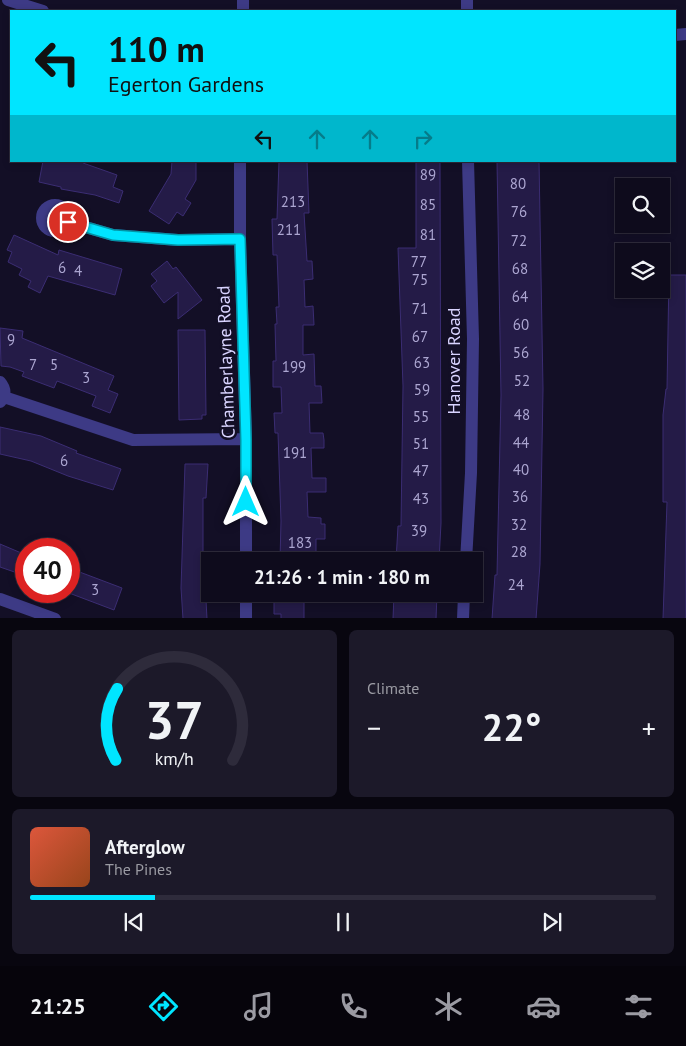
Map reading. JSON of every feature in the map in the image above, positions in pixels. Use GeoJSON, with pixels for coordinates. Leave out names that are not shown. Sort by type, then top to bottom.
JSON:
{"type":"FeatureCollection","features":[{"type":"Feature","properties":{"kind":"street"},"geometry":{"type":"LineString","coordinates":[[8,0],[36,6]]}},
{"type":"Feature","properties":{"kind":"street","name":"Chamberlayne Road"},"geometry":{"type":"LineString","coordinates":[[240,162],[240,239],[246,440],[246,552]]}},
{"type":"Feature","properties":{"kind":"street","name":"Hanover Road"},"geometry":{"type":"LineString","coordinates":[[467,552],[471,473],[473,339],[468,162]]}},
{"type":"Feature","properties":{"kind":"street"},"geometry":{"type":"LineString","coordinates":[[68,222],[113,235],[178,240],[240,239]]}},
{"type":"Feature","properties":{"kind":"street"},"geometry":{"type":"LineString","coordinates":[[0,382],[4,387],[2,400],[133,440],[246,440]]}},
{"type":"Feature","properties":{"kind":"street"},"geometry":{"type":"LineString","coordinates":[[0,599],[55,618]]}},
{"type":"Feature","properties":{"kind":"street"},"geometry":{"type":"LineString","coordinates":[[246,602],[246,618]]}},
{"type":"Feature","properties":{"kind":"street"},"geometry":{"type":"LineString","coordinates":[[463,618],[464,602]]}},
{"type":"Feature","properties":{"kind":"building"},"geometry":{"type":"Polygon","coordinates":[[[43,162],[83,162],[117,175],[113,187],[123,191],[119,203],[95,195],[61,189],[61,187],[39,182],[43,162]]]}},
{"type":"Feature","properties":{"kind":"building"},"geometry":{"type":"Polygon","coordinates":[[[172,162],[196,162],[196,180],[185,199],[191,203],[183,216],[177,212],[169,224],[149,211],[171,174],[172,162]]]}},
{"type":"Feature","properties":{"kind":"building"},"geometry":{"type":"Polygon","coordinates":[[[279,162],[307,162],[309,213],[304,213],[307,261],[312,261],[313,279],[304,280],[305,307],[313,306],[314,325],[303,325],[303,355],[314,354],[315,386],[321,386],[322,403],[309,403],[310,433],[323,433],[324,440],[324,448],[311,448],[312,478],[326,478],[326,492],[307,492],[308,517],[321,518],[321,524],[325,524],[325,539],[316,539],[316,552],[280,552],[278,433],[275,433],[274,413],[282,413],[281,387],[273,387],[273,361],[276,361],[276,307],[279,307],[277,255],[273,255],[272,219],[277,219],[279,162]]]}},
{"type":"Feature","properties":{"kind":"building"},"geometry":{"type":"Polygon","coordinates":[[[416,162],[440,162],[439,552],[397,552],[398,526],[401,526],[403,386],[398,248],[416,248],[416,162]]]}},
{"type":"Feature","properties":{"kind":"building"},"geometry":{"type":"Polygon","coordinates":[[[497,162],[539,162],[543,389],[540,564],[536,618],[492,618],[495,575],[497,575],[501,395],[497,162]]]}},
{"type":"Feature","properties":{"kind":"building"},"geometry":{"type":"Polygon","coordinates":[[[14,235],[58,255],[59,250],[122,269],[115,295],[48,276],[40,293],[28,287],[31,281],[19,275],[22,269],[8,262],[12,252],[7,250],[14,235]]]}},
{"type":"Feature","properties":{"kind":"building"},"geometry":{"type":"Polygon","coordinates":[[[167,261],[173,269],[176,267],[202,300],[178,319],[178,292],[164,303],[151,286],[157,281],[151,274],[167,261]]]}},
{"type":"Feature","properties":{"kind":"building"},"geometry":{"type":"Polygon","coordinates":[[[670,275],[686,275],[686,618],[663,618],[667,502],[663,502],[663,415],[666,389],[670,275]]]}},
{"type":"Feature","properties":{"kind":"building"},"geometry":{"type":"Polygon","coordinates":[[[0,328],[23,331],[22,338],[114,376],[108,390],[118,394],[110,413],[92,406],[96,396],[57,381],[54,388],[22,376],[24,372],[1,366],[0,328]]]}},
{"type":"Feature","properties":{"kind":"building"},"geometry":{"type":"Polygon","coordinates":[[[178,330],[205,330],[206,415],[202,415],[202,419],[179,420],[178,330]]]}},
{"type":"Feature","properties":{"kind":"building"},"geometry":{"type":"Polygon","coordinates":[[[0,427],[41,436],[77,451],[76,453],[121,469],[113,490],[68,476],[31,461],[0,454],[0,427]]]}},
{"type":"Feature","properties":{"kind":"building"},"geometry":{"type":"Polygon","coordinates":[[[185,464],[208,464],[206,498],[203,498],[203,552],[201,552],[201,602],[206,602],[207,618],[183,618],[181,588],[185,464]]]}},
{"type":"Feature","properties":{"kind":"building"},"geometry":{"type":"Polygon","coordinates":[[[0,544],[15,550],[15,572],[0,567],[0,544]]]}},
{"type":"Feature","properties":{"kind":"building"},"geometry":{"type":"Polygon","coordinates":[[[80,572],[122,588],[114,610],[80,597],[80,572]]]}},
{"type":"Feature","properties":{"kind":"building"},"geometry":{"type":"Polygon","coordinates":[[[274,602],[304,602],[304,618],[281,618],[281,614],[274,614],[274,602]]]}},
{"type":"Feature","properties":{"kind":"building"},"geometry":{"type":"Polygon","coordinates":[[[394,602],[437,602],[436,618],[393,618],[394,602]]]}},
{"type":"Feature","properties":{"kind":"route"},"geometry":{"type":"LineString","coordinates":[[68,222],[113,235],[178,240],[240,239],[246,502]]}}]}
